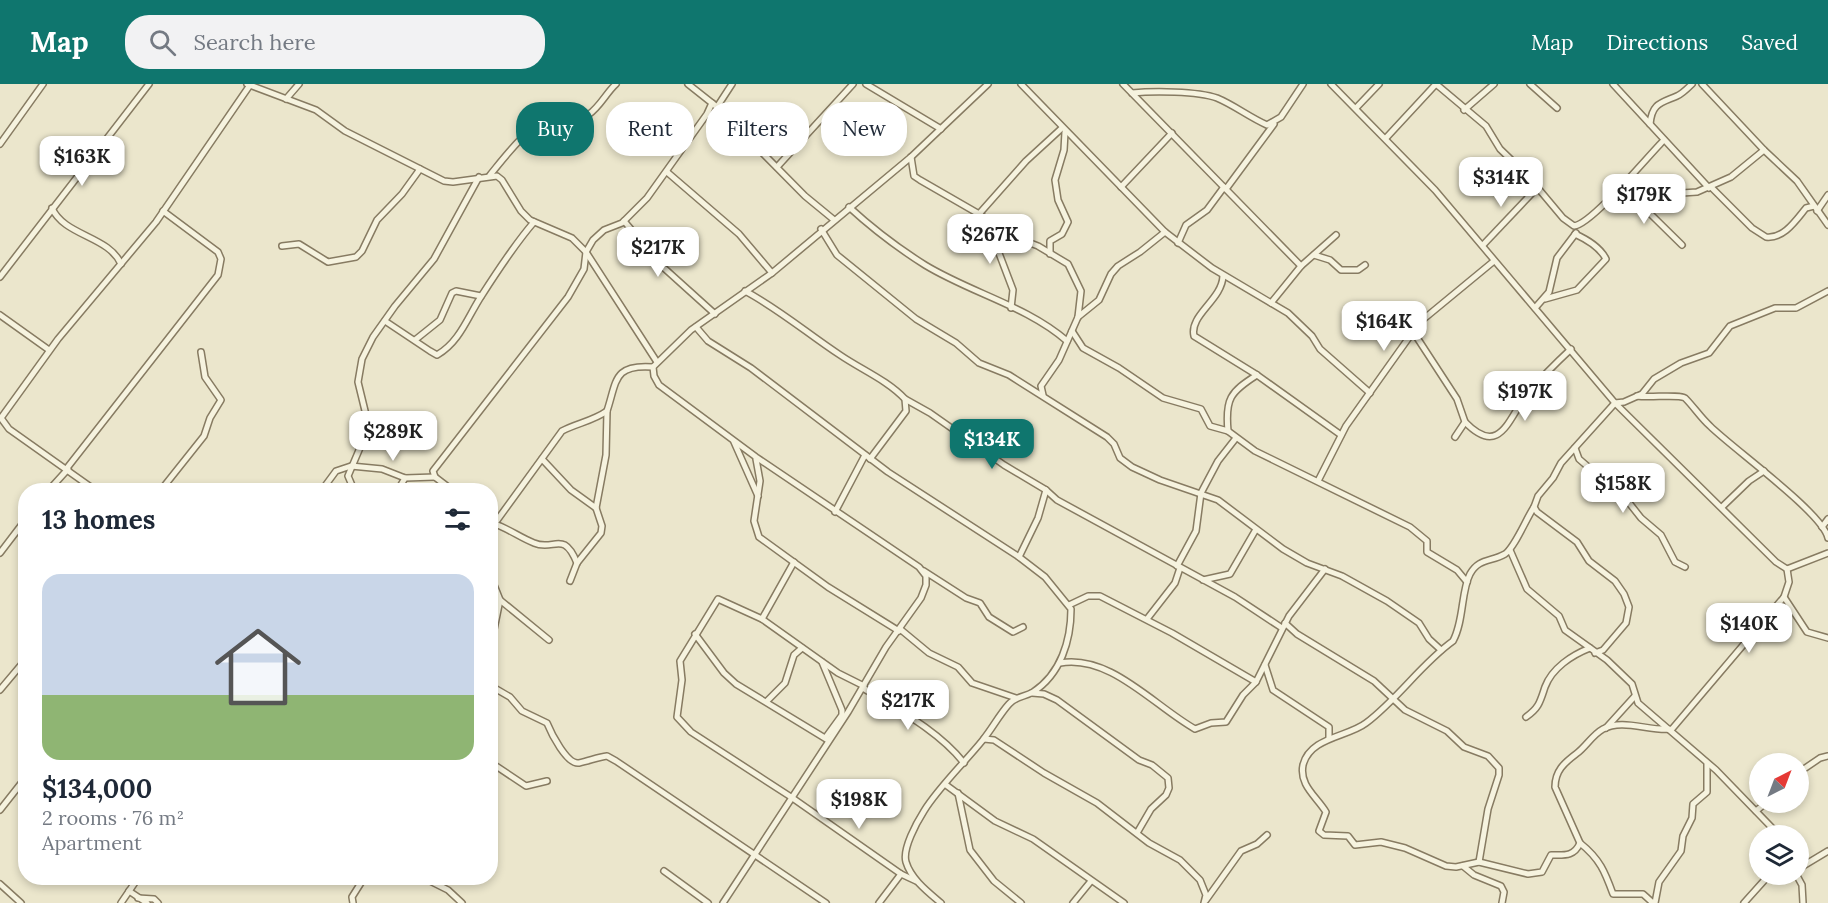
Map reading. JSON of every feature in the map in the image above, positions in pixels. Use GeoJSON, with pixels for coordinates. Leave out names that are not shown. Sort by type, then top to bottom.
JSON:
{"type":"FeatureCollection","features":[{"type":"Feature","properties":{"kind":"street"},"geometry":{"type":"LineString","coordinates":[[0,144],[42,84]]}},
{"type":"Feature","properties":{"kind":"street"},"geometry":{"type":"LineString","coordinates":[[0,278],[149,84]]}},
{"type":"Feature","properties":{"kind":"street"},"geometry":{"type":"LineString","coordinates":[[286,99],[299,84]]}},
{"type":"Feature","properties":{"kind":"street"},"geometry":{"type":"LineString","coordinates":[[490,175],[506,153],[532,128],[553,118],[578,119],[587,116],[616,84]]}},
{"type":"Feature","properties":{"kind":"street"},"geometry":{"type":"LineString","coordinates":[[688,84],[710,102]]}},
{"type":"Feature","properties":{"kind":"street"},"geometry":{"type":"LineString","coordinates":[[717,102],[732,84]]}},
{"type":"Feature","properties":{"kind":"street"},"geometry":{"type":"LineString","coordinates":[[777,167],[853,84]]}},
{"type":"Feature","properties":{"kind":"street"},"geometry":{"type":"LineString","coordinates":[[866,84],[941,129]]}},
{"type":"Feature","properties":{"kind":"street"},"geometry":{"type":"LineString","coordinates":[[596,508],[606,455],[607,411],[614,381],[622,372],[639,366],[655,365],[696,327],[772,273],[821,229],[911,157],[988,84]]}},
{"type":"Feature","properties":{"kind":"street"},"geometry":{"type":"LineString","coordinates":[[1021,84],[1063,130],[1165,232],[1223,276],[1288,313],[1312,336],[1320,349],[1370,393]]}},
{"type":"Feature","properties":{"kind":"street"},"geometry":{"type":"LineString","coordinates":[[1123,84],[1301,266]]}},
{"type":"Feature","properties":{"kind":"street"},"geometry":{"type":"LineString","coordinates":[[1178,243],[1186,225],[1206,210],[1225,188],[1303,84]]}},
{"type":"Feature","properties":{"kind":"street"},"geometry":{"type":"LineString","coordinates":[[1331,84],[1386,138],[1483,244],[1494,261],[1571,349],[1615,404],[1776,562],[1787,569],[1790,582],[1784,597],[1672,729],[1651,730],[1635,726],[1606,728]]}},
{"type":"Feature","properties":{"kind":"street"},"geometry":{"type":"LineString","coordinates":[[1356,108],[1379,84]]}},
{"type":"Feature","properties":{"kind":"street"},"geometry":{"type":"LineString","coordinates":[[1386,138],[1436,84],[1464,110],[1486,126],[1500,149],[1570,225],[1577,226]]}},
{"type":"Feature","properties":{"kind":"street"},"geometry":{"type":"LineString","coordinates":[[1464,110],[1494,84]]}},
{"type":"Feature","properties":{"kind":"street"},"geometry":{"type":"LineString","coordinates":[[1530,84],[1557,108]]}},
{"type":"Feature","properties":{"kind":"street"},"geometry":{"type":"LineString","coordinates":[[1613,84],[1710,188],[1752,228],[1766,237],[1779,234],[1797,220],[1806,208],[1816,208],[1828,195]]}},
{"type":"Feature","properties":{"kind":"street"},"geometry":{"type":"LineString","coordinates":[[1650,124],[1651,113],[1663,100],[1677,96],[1692,84]]}},
{"type":"Feature","properties":{"kind":"street"},"geometry":{"type":"LineString","coordinates":[[1702,84],[1764,150],[1797,181],[1828,225]]}},
{"type":"Feature","properties":{"kind":"street"},"geometry":{"type":"LineString","coordinates":[[86,483],[9,429],[0,418],[49,350],[163,211],[248,85],[316,110],[345,131],[444,181],[453,182],[490,175],[502,180],[521,211],[534,222],[572,238],[586,252],[655,365],[654,376],[659,385],[835,512],[966,598],[980,603],[989,617],[1001,626],[1013,632],[1023,627]]}},
{"type":"Feature","properties":{"kind":"street"},"geometry":{"type":"LineString","coordinates":[[1132,93],[1166,91],[1207,95],[1238,108],[1267,125],[1275,123]]}},
{"type":"Feature","properties":{"kind":"street"},"geometry":{"type":"LineString","coordinates":[[443,483],[435,477],[433,471],[568,297],[584,269],[586,252],[593,240],[604,230],[624,221],[647,198],[706,115]]}},
{"type":"Feature","properties":{"kind":"street"},"geometry":{"type":"LineString","coordinates":[[980,214],[1026,161],[1063,130]]}},
{"type":"Feature","properties":{"kind":"street"},"geometry":{"type":"LineString","coordinates":[[1050,254],[1050,241],[1062,234],[1068,222],[1058,200],[1055,180],[1064,150],[1063,130]]}},
{"type":"Feature","properties":{"kind":"street"},"geometry":{"type":"LineString","coordinates":[[1121,187],[1172,133]]}},
{"type":"Feature","properties":{"kind":"street"},"geometry":{"type":"LineString","coordinates":[[1535,308],[1549,292],[1557,258],[1575,234],[1577,226],[1622,187],[1664,140]]}},
{"type":"Feature","properties":{"kind":"street"},"geometry":{"type":"LineString","coordinates":[[1622,187],[1656,187],[1667,195],[1710,188],[1731,177],[1764,150]]}},
{"type":"Feature","properties":{"kind":"street"},"geometry":{"type":"LineString","coordinates":[[766,156],[804,196],[833,219]]}},
{"type":"Feature","properties":{"kind":"street"},"geometry":{"type":"LineString","coordinates":[[911,157],[914,176],[980,214],[1012,236],[1038,246],[1072,268],[1080,287],[1078,317],[1059,360],[1041,386],[1043,395]]}},
{"type":"Feature","properties":{"kind":"street"},"geometry":{"type":"LineString","coordinates":[[282,246],[299,244],[328,262],[356,257],[362,251],[377,220],[402,194],[420,169]]}},
{"type":"Feature","properties":{"kind":"street"},"geometry":{"type":"LineString","coordinates":[[667,172],[739,234],[772,273]]}},
{"type":"Feature","properties":{"kind":"street"},"geometry":{"type":"LineString","coordinates":[[349,483],[351,466],[365,436],[367,419],[358,393],[359,367],[373,337],[434,259],[478,177]]}},
{"type":"Feature","properties":{"kind":"street"},"geometry":{"type":"LineString","coordinates":[[1622,187],[1683,245]]}},
{"type":"Feature","properties":{"kind":"street"},"geometry":{"type":"LineString","coordinates":[[1483,244],[1537,188]]}},
{"type":"Feature","properties":{"kind":"street"},"geometry":{"type":"LineString","coordinates":[[849,207],[884,238],[925,266],[1057,332],[1067,341]]}},
{"type":"Feature","properties":{"kind":"street"},"geometry":{"type":"LineString","coordinates":[[52,208],[58,218],[95,240],[117,257],[121,264]]}},
{"type":"Feature","properties":{"kind":"street"},"geometry":{"type":"LineString","coordinates":[[55,483],[218,275],[221,259],[218,252],[163,211]]}},
{"type":"Feature","properties":{"kind":"street"},"geometry":{"type":"LineString","coordinates":[[986,218],[1013,290],[1011,308]]}},
{"type":"Feature","properties":{"kind":"street"},"geometry":{"type":"LineString","coordinates":[[624,221],[664,268],[715,314]]}},
{"type":"Feature","properties":{"kind":"street"},"geometry":{"type":"LineString","coordinates":[[385,321],[437,355],[464,328],[481,296],[534,222]]}},
{"type":"Feature","properties":{"kind":"street"},"geometry":{"type":"LineString","coordinates":[[821,229],[837,255],[896,300],[916,319],[956,343],[979,363],[999,370],[1043,395],[1107,437],[1114,444],[1120,459],[1160,480],[1201,493],[1235,511],[1256,531],[1307,563],[1365,588],[1419,623],[1429,639],[1441,650]]}},
{"type":"Feature","properties":{"kind":"street"},"geometry":{"type":"LineString","coordinates":[[1078,317],[1099,300],[1118,266],[1165,232]]}},
{"type":"Feature","properties":{"kind":"street"},"geometry":{"type":"LineString","coordinates":[[1545,299],[1576,290],[1606,259],[1603,253],[1589,241],[1575,234]]}},
{"type":"Feature","properties":{"kind":"street"},"geometry":{"type":"LineString","coordinates":[[1271,303],[1301,266],[1336,235]]}},
{"type":"Feature","properties":{"kind":"street"},"geometry":{"type":"LineString","coordinates":[[1314,255],[1330,260],[1341,270],[1358,270],[1365,265]]}},
{"type":"Feature","properties":{"kind":"street"},"geometry":{"type":"LineString","coordinates":[[1318,481],[1341,435],[1420,322],[1494,261]]}},
{"type":"Feature","properties":{"kind":"street"},"geometry":{"type":"LineString","coordinates":[[1223,276],[1221,289],[1195,322],[1194,336],[1257,375],[1341,435]]}},
{"type":"Feature","properties":{"kind":"street"},"geometry":{"type":"LineString","coordinates":[[415,340],[440,320],[452,293],[456,291],[481,296]]}},
{"type":"Feature","properties":{"kind":"street"},"geometry":{"type":"LineString","coordinates":[[745,291],[770,304],[841,356],[882,380],[905,399],[930,412],[1004,465],[1046,490],[1057,500],[1284,626],[1367,676],[1391,698],[1419,718],[1447,731],[1464,747],[1488,756],[1499,768],[1488,809],[1479,862]]}},
{"type":"Feature","properties":{"kind":"street"},"geometry":{"type":"LineString","coordinates":[[1580,843],[1577,850],[1569,855],[1551,855],[1544,870],[1539,873],[1528,874],[1479,862],[1463,866],[1446,866],[1405,848],[1381,843],[1354,845],[1348,836],[1324,835],[1319,831],[1326,812],[1304,783],[1302,772],[1304,762],[1309,754],[1329,738],[1366,724],[1453,641],[1458,632],[1467,582],[1475,566],[1481,561],[1497,558],[1510,550],[1538,496],[1575,448],[1615,404],[1637,396],[1658,377],[1693,357],[1709,353],[1730,326],[1775,308],[1796,308],[1828,291]]}},
{"type":"Feature","properties":{"kind":"street"},"geometry":{"type":"LineString","coordinates":[[0,315],[49,350]]}},
{"type":"Feature","properties":{"kind":"street"},"geometry":{"type":"LineString","coordinates":[[696,327],[708,341],[751,368],[868,457],[1045,577],[1069,605],[1070,631],[1060,663],[1051,676],[1032,693]]}},
{"type":"Feature","properties":{"kind":"street"},"geometry":{"type":"LineString","coordinates":[[1072,331],[1083,348],[1119,368],[1163,398],[1201,409],[1210,426],[1228,431],[1255,451],[1410,527],[1427,541],[1426,549],[1430,556],[1457,570],[1467,582]]}},
{"type":"Feature","properties":{"kind":"street"},"geometry":{"type":"LineString","coordinates":[[1414,333],[1457,399],[1465,422],[1479,435],[1492,435],[1503,431],[1530,391],[1571,349]]}},
{"type":"Feature","properties":{"kind":"street"},"geometry":{"type":"LineString","coordinates":[[167,483],[204,436],[210,418],[221,400],[205,377],[201,352]]}},
{"type":"Feature","properties":{"kind":"street"},"geometry":{"type":"LineString","coordinates":[[1228,431],[1228,401],[1233,393],[1257,375]]}},
{"type":"Feature","properties":{"kind":"street"},"geometry":{"type":"LineString","coordinates":[[1637,396],[1654,399],[1680,395],[1709,425],[1764,471],[1822,527],[1828,538]]}},
{"type":"Feature","properties":{"kind":"street"},"geometry":{"type":"LineString","coordinates":[[835,512],[868,457],[906,411],[905,399]]}},
{"type":"Feature","properties":{"kind":"street"},"geometry":{"type":"LineString","coordinates":[[498,520],[562,431],[580,422],[596,419],[607,411]]}},
{"type":"Feature","properties":{"kind":"street"},"geometry":{"type":"LineString","coordinates":[[1455,437],[1465,422]]}},
{"type":"Feature","properties":{"kind":"street"},"geometry":{"type":"LineString","coordinates":[[1147,619],[1168,593],[1196,531],[1201,493],[1218,460],[1236,438]]}},
{"type":"Feature","properties":{"kind":"street"},"geometry":{"type":"LineString","coordinates":[[733,440],[759,498]]}},
{"type":"Feature","properties":{"kind":"street"},"geometry":{"type":"LineString","coordinates":[[1575,448],[1579,459],[1601,478],[1615,485],[1646,523],[1661,535],[1675,562],[1685,567]]}},
{"type":"Feature","properties":{"kind":"street"},"geometry":{"type":"LineString","coordinates":[[756,457],[760,471],[755,529],[759,537],[900,630],[928,653],[958,668],[972,683],[1016,698]]}},
{"type":"Feature","properties":{"kind":"street"},"geometry":{"type":"LineString","coordinates":[[542,459],[571,490],[596,508],[602,526],[601,533],[577,564],[570,581]]}},
{"type":"Feature","properties":{"kind":"street"},"geometry":{"type":"LineString","coordinates":[[327,483],[336,471],[351,466],[382,469],[405,478],[435,477]]}},
{"type":"Feature","properties":{"kind":"street"},"geometry":{"type":"LineString","coordinates":[[1722,507],[1749,481],[1764,471]]}},
{"type":"Feature","properties":{"kind":"street"},"geometry":{"type":"LineString","coordinates":[[402,483],[405,478]]}},
{"type":"Feature","properties":{"kind":"street"},"geometry":{"type":"LineString","coordinates":[[1018,557],[1038,518],[1046,490]]}},
{"type":"Feature","properties":{"kind":"street"},"geometry":{"type":"LineString","coordinates":[[1534,507],[1542,518],[1578,542],[1596,569],[1615,581],[1624,594],[1629,607],[1626,623],[1603,650],[1595,652]]}},
{"type":"Feature","properties":{"kind":"street"},"geometry":{"type":"LineString","coordinates":[[1822,527],[1828,519]]}},
{"type":"Feature","properties":{"kind":"street"},"geometry":{"type":"LineString","coordinates":[[498,525],[536,544],[561,544],[568,548],[577,564]]}},
{"type":"Feature","properties":{"kind":"street"},"geometry":{"type":"LineString","coordinates":[[0,553],[18,529]]}},
{"type":"Feature","properties":{"kind":"street"},"geometry":{"type":"LineString","coordinates":[[1203,580],[1230,574],[1256,531]]}},
{"type":"Feature","properties":{"kind":"street"},"geometry":{"type":"LineString","coordinates":[[1510,550],[1527,589],[1559,616],[1565,630],[1632,684],[1635,696],[1649,713],[1672,729],[1749,804]]}},
{"type":"Feature","properties":{"kind":"street"},"geometry":{"type":"LineString","coordinates":[[1787,569],[1828,552]]}},
{"type":"Feature","properties":{"kind":"street"},"geometry":{"type":"LineString","coordinates":[[762,619],[794,562]]}},
{"type":"Feature","properties":{"kind":"street"},"geometry":{"type":"LineString","coordinates":[[1060,663],[1087,662],[1136,689],[1195,729],[1211,723],[1226,722],[1243,695],[1256,682],[1284,626],[1325,569]]}},
{"type":"Feature","properties":{"kind":"street"},"geometry":{"type":"LineString","coordinates":[[826,740],[900,630],[926,585],[924,571]]}},
{"type":"Feature","properties":{"kind":"street"},"geometry":{"type":"LineString","coordinates":[[498,595],[500,600],[549,640]]}},
{"type":"Feature","properties":{"kind":"street"},"geometry":{"type":"LineString","coordinates":[[1069,605],[1088,596],[1100,596],[1147,619],[1256,682]]}},
{"type":"Feature","properties":{"kind":"street"},"geometry":{"type":"LineString","coordinates":[[1784,597],[1807,632],[1828,638]]}},
{"type":"Feature","properties":{"kind":"street"},"geometry":{"type":"LineString","coordinates":[[917,881],[901,874],[791,797],[691,732],[677,717],[682,680],[680,661],[718,599],[762,619],[802,648],[925,728],[956,752],[964,763]]}},
{"type":"Feature","properties":{"kind":"street"},"geometry":{"type":"LineString","coordinates":[[498,610],[500,600]]}},
{"type":"Feature","properties":{"kind":"street"},"geometry":{"type":"LineString","coordinates":[[695,634],[724,673],[736,684],[767,701],[826,740]]}},
{"type":"Feature","properties":{"kind":"street"},"geometry":{"type":"LineString","coordinates":[[767,701],[785,683],[795,655],[802,648]]}},
{"type":"Feature","properties":{"kind":"street"},"geometry":{"type":"LineString","coordinates":[[1526,717],[1541,704],[1545,687],[1554,672],[1574,655],[1590,648]]}},
{"type":"Feature","properties":{"kind":"street"},"geometry":{"type":"LineString","coordinates":[[723,903],[842,715],[822,661]]}},
{"type":"Feature","properties":{"kind":"street"},"geometry":{"type":"LineString","coordinates":[[1265,665],[1273,690],[1329,727],[1329,738]]}},
{"type":"Feature","properties":{"kind":"street"},"geometry":{"type":"LineString","coordinates":[[0,690],[18,669]]}},
{"type":"Feature","properties":{"kind":"street"},"geometry":{"type":"LineString","coordinates":[[498,690],[510,697],[522,711],[548,723],[552,736],[570,760],[578,763],[607,756],[826,903]]}},
{"type":"Feature","properties":{"kind":"street"},"geometry":{"type":"LineString","coordinates":[[941,903],[917,881],[905,861],[908,847],[924,811],[1016,698],[1032,693],[1044,693],[1057,700],[1138,760],[1152,765],[1168,778],[1169,789],[1151,809],[1137,833]]}},
{"type":"Feature","properties":{"kind":"street"},"geometry":{"type":"LineString","coordinates":[[1635,696],[1606,728],[1569,759],[1555,780],[1556,788],[1569,816],[1571,828],[1580,843],[1601,863],[1613,886],[1613,894],[1643,894],[1654,903],[1659,882],[1680,851],[1683,836],[1692,818],[1693,804],[1707,792],[1707,764]]}},
{"type":"Feature","properties":{"kind":"street"},"geometry":{"type":"LineString","coordinates":[[984,739],[994,740],[1044,773],[1097,803],[1162,852],[1180,860],[1200,880],[1205,902]]}},
{"type":"Feature","properties":{"kind":"street"},"geometry":{"type":"LineString","coordinates":[[1809,766],[1828,756]]}},
{"type":"Feature","properties":{"kind":"street"},"geometry":{"type":"LineString","coordinates":[[498,767],[526,786],[547,781]]}},
{"type":"Feature","properties":{"kind":"street"},"geometry":{"type":"LineString","coordinates":[[946,785],[995,820],[1033,839],[1121,902]]}},
{"type":"Feature","properties":{"kind":"street"},"geometry":{"type":"LineString","coordinates":[[0,810],[18,787]]}},
{"type":"Feature","properties":{"kind":"street"},"geometry":{"type":"LineString","coordinates":[[958,792],[963,830],[970,850],[993,881],[1022,903]]}},
{"type":"Feature","properties":{"kind":"street"},"geometry":{"type":"LineString","coordinates":[[1758,813],[1769,825]]}},
{"type":"Feature","properties":{"kind":"street"},"geometry":{"type":"LineString","coordinates":[[1205,902],[1241,851],[1257,844],[1267,835]]}},
{"type":"Feature","properties":{"kind":"street"},"geometry":{"type":"LineString","coordinates":[[1809,862],[1828,851]]}},
{"type":"Feature","properties":{"kind":"street"},"geometry":{"type":"LineString","coordinates":[[1463,866],[1474,875],[1501,886],[1504,892],[1502,903]]}},
{"type":"Feature","properties":{"kind":"street"},"geometry":{"type":"LineString","coordinates":[[664,871],[708,903]]}},
{"type":"Feature","properties":{"kind":"street"},"geometry":{"type":"LineString","coordinates":[[879,903],[901,874]]}},
{"type":"Feature","properties":{"kind":"street"},"geometry":{"type":"LineString","coordinates":[[1074,903],[1091,881]]}},
{"type":"Feature","properties":{"kind":"street"},"geometry":{"type":"LineString","coordinates":[[0,884],[21,903]]}},
{"type":"Feature","properties":{"kind":"street"},"geometry":{"type":"LineString","coordinates":[[121,903],[133,885]]}},
{"type":"Feature","properties":{"kind":"street"},"geometry":{"type":"LineString","coordinates":[[353,903],[352,897],[360,885]]}},
{"type":"Feature","properties":{"kind":"street"},"geometry":{"type":"LineString","coordinates":[[438,885],[448,890],[462,903]]}},
{"type":"Feature","properties":{"kind":"street"},"geometry":{"type":"LineString","coordinates":[[1744,903],[1760,885]]}},
{"type":"Feature","properties":{"kind":"street"},"geometry":{"type":"LineString","coordinates":[[1802,885],[1803,903]]}},
{"type":"Feature","properties":{"kind":"street"},"geometry":{"type":"LineString","coordinates":[[129,891],[147,903]]}},
{"type":"Feature","properties":{"kind":"street"},"geometry":{"type":"LineString","coordinates":[[138,898],[154,899],[158,903]]}}]}
